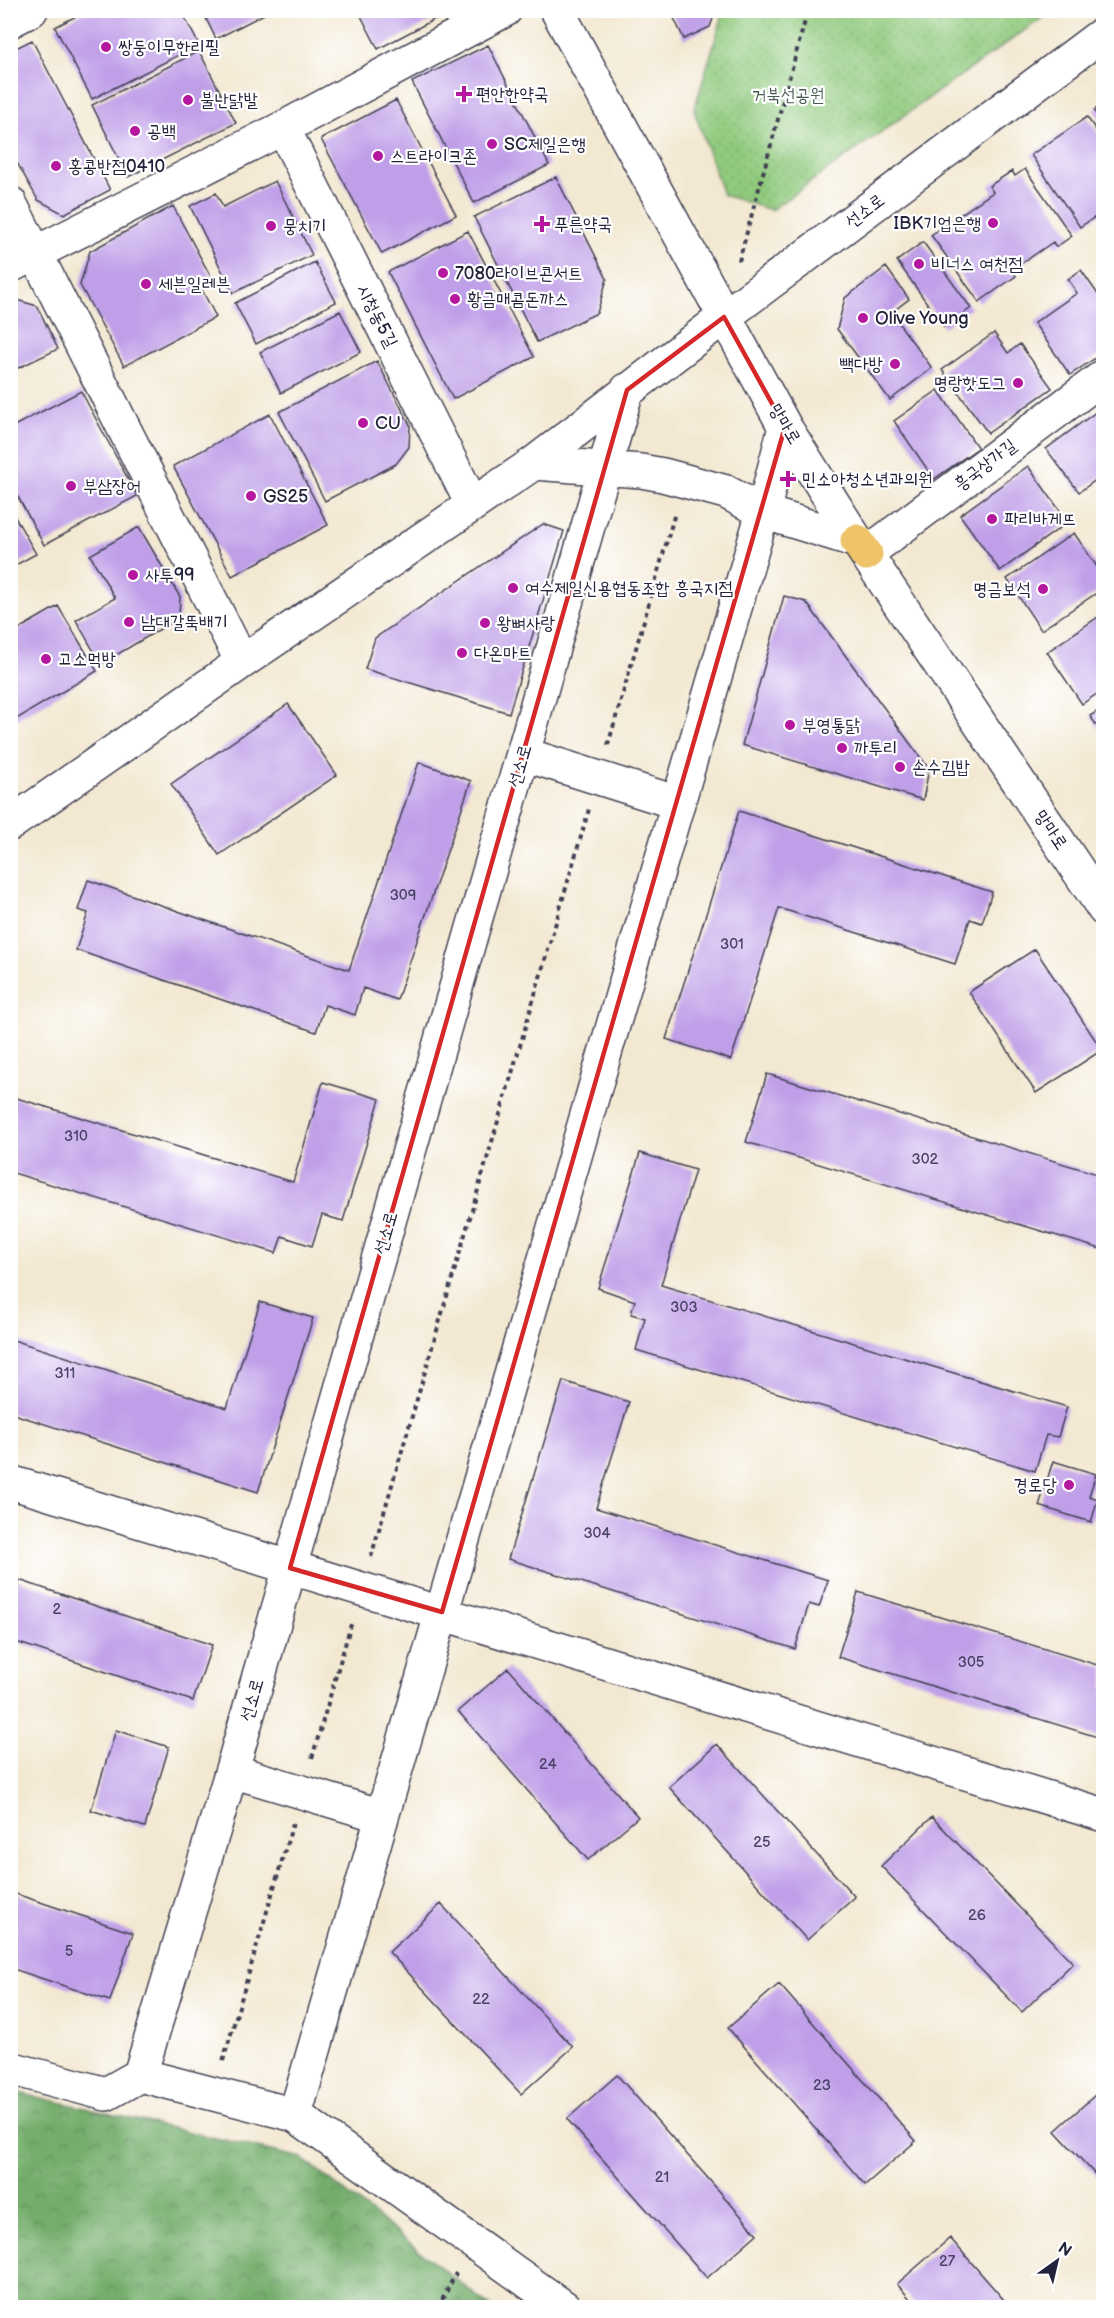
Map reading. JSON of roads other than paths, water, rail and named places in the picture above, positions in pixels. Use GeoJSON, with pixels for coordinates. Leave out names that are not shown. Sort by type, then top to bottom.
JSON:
{"type":"FeatureCollection","features":[{"type":"Feature","properties":{"kind":"street"},"geometry":{"type":"LineString","coordinates":[[10,21],[31,10]]}},
{"type":"Feature","properties":{"kind":"street"},"geometry":{"type":"LineString","coordinates":[[23,260],[283,128],[505,10]]}},
{"type":"Feature","properties":{"kind":"street","name":"망마로"},"geometry":{"type":"LineString","coordinates":[[557,10],[785,427],[861,548],[1104,909]]}},
{"type":"Feature","properties":{"kind":"street","name":"선소로"},"geometry":{"type":"LineString","coordinates":[[14,812],[242,662],[534,463],[627,390],[1104,33]]}},
{"type":"Feature","properties":{"kind":"street","name":"시청동5길"},"geometry":{"type":"LineString","coordinates":[[283,128],[472,504]]}},
{"type":"Feature","properties":{"kind":"street"},"geometry":{"type":"LineString","coordinates":[[10,203],[23,260],[242,662]]}},
{"type":"Feature","properties":{"kind":"street","name":"흥국상가길"},"geometry":{"type":"LineString","coordinates":[[861,548],[1104,376]]}},
{"type":"Feature","properties":{"kind":"street","name":"선소로"},"geometry":{"type":"LineString","coordinates":[[140,2075],[232,1771],[627,390]]}},
{"type":"Feature","properties":{"kind":"street"},"geometry":{"type":"LineString","coordinates":[[295,2115],[763,512],[785,427]]}},
{"type":"Feature","properties":{"kind":"street"},"geometry":{"type":"LineString","coordinates":[[534,463],[641,471],[685,480],[726,492],[763,512],[861,548]]}},
{"type":"Feature","properties":{"kind":"street"},"geometry":{"type":"LineString","coordinates":[[523,754],[678,803]]}},
{"type":"Feature","properties":{"kind":"street"},"geometry":{"type":"LineString","coordinates":[[10,1482],[1104,1815]]}},
{"type":"Feature","properties":{"kind":"street"},"geometry":{"type":"LineString","coordinates":[[232,1771],[382,1816]]}},
{"type":"Feature","properties":{"kind":"street"},"geometry":{"type":"LineString","coordinates":[[10,2068],[106,2094],[140,2075],[214,2092],[295,2115],[565,2307]]}},
{"type":"Feature","properties":{"kind":"place","name":"쌍둥이무한리필"},"geometry":{"type":"Point","coordinates":[106,47]}},
{"type":"Feature","properties":{"kind":"place","name":"편안한약국"},"geometry":{"type":"Point","coordinates":[464,94]}},
{"type":"Feature","properties":{"kind":"place","name":"불난닭발"},"geometry":{"type":"Point","coordinates":[188,100]}},
{"type":"Feature","properties":{"kind":"place","name":"공백"},"geometry":{"type":"Point","coordinates":[135,131]}},
{"type":"Feature","properties":{"kind":"place","name":"SC제일은행"},"geometry":{"type":"Point","coordinates":[492,144]}},
{"type":"Feature","properties":{"kind":"place","name":"스트라이크존"},"geometry":{"type":"Point","coordinates":[378,156]}},
{"type":"Feature","properties":{"kind":"place","name":"홍콩반점0410"},"geometry":{"type":"Point","coordinates":[56,166]}},
{"type":"Feature","properties":{"kind":"place","name":"IBK기업은행"},"geometry":{"type":"Point","coordinates":[993,223]}},
{"type":"Feature","properties":{"kind":"place","name":"푸른약국"},"geometry":{"type":"Point","coordinates":[542,224]}},
{"type":"Feature","properties":{"kind":"place","name":"뭉치기"},"geometry":{"type":"Point","coordinates":[271,226]}},
{"type":"Feature","properties":{"kind":"place","name":"비너스 여천점"},"geometry":{"type":"Point","coordinates":[919,264]}},
{"type":"Feature","properties":{"kind":"place","name":"7080라이브콘서트"},"geometry":{"type":"Point","coordinates":[443,273]}},
{"type":"Feature","properties":{"kind":"place","name":"세븐일레븐"},"geometry":{"type":"Point","coordinates":[146,284]}},
{"type":"Feature","properties":{"kind":"place","name":"황금매콤돈까스"},"geometry":{"type":"Point","coordinates":[455,299]}},
{"type":"Feature","properties":{"kind":"place","name":"Olive Young"},"geometry":{"type":"Point","coordinates":[863,318]}},
{"type":"Feature","properties":{"kind":"place","name":"빽다방"},"geometry":{"type":"Point","coordinates":[895,364]}},
{"type":"Feature","properties":{"kind":"place","name":"명랑핫도그"},"geometry":{"type":"Point","coordinates":[1018,383]}},
{"type":"Feature","properties":{"kind":"place","name":"CU"},"geometry":{"type":"Point","coordinates":[363,423]}},
{"type":"Feature","properties":{"kind":"place","name":"민소아청소년과의원"},"geometry":{"type":"Point","coordinates":[788,479]}},
{"type":"Feature","properties":{"kind":"place","name":"부삼장어"},"geometry":{"type":"Point","coordinates":[71,486]}},
{"type":"Feature","properties":{"kind":"place","name":"GS25"},"geometry":{"type":"Point","coordinates":[251,496]}},
{"type":"Feature","properties":{"kind":"place","name":"파리바게뜨"},"geometry":{"type":"Point","coordinates":[992,519]}},
{"type":"Feature","properties":{"kind":"place","name":"사투99"},"geometry":{"type":"Point","coordinates":[133,575]}},
{"type":"Feature","properties":{"kind":"place","name":"여수제일신용협동조합 흥국지점"},"geometry":{"type":"Point","coordinates":[513,588]}},
{"type":"Feature","properties":{"kind":"place","name":"명금보석"},"geometry":{"type":"Point","coordinates":[1043,589]}},
{"type":"Feature","properties":{"kind":"place","name":"남대갈뚝배기"},"geometry":{"type":"Point","coordinates":[129,622]}},
{"type":"Feature","properties":{"kind":"place","name":"왕뼈사랑"},"geometry":{"type":"Point","coordinates":[485,623]}},
{"type":"Feature","properties":{"kind":"place","name":"다온마트"},"geometry":{"type":"Point","coordinates":[462,653]}},
{"type":"Feature","properties":{"kind":"place","name":"고소먹방"},"geometry":{"type":"Point","coordinates":[46,659]}},
{"type":"Feature","properties":{"kind":"place","name":"부영통닭"},"geometry":{"type":"Point","coordinates":[790,725]}},
{"type":"Feature","properties":{"kind":"place","name":"까투리"},"geometry":{"type":"Point","coordinates":[842,748]}},
{"type":"Feature","properties":{"kind":"place","name":"손수김밥"},"geometry":{"type":"Point","coordinates":[900,767]}},
{"type":"Feature","properties":{"kind":"place","name":"경로당"},"geometry":{"type":"Point","coordinates":[1069,1485]}},
{"type":"Feature","properties":{"kind":"park label","name":"거북선공원"},"geometry":{"type":"Point","coordinates":[788,95]}}]}
